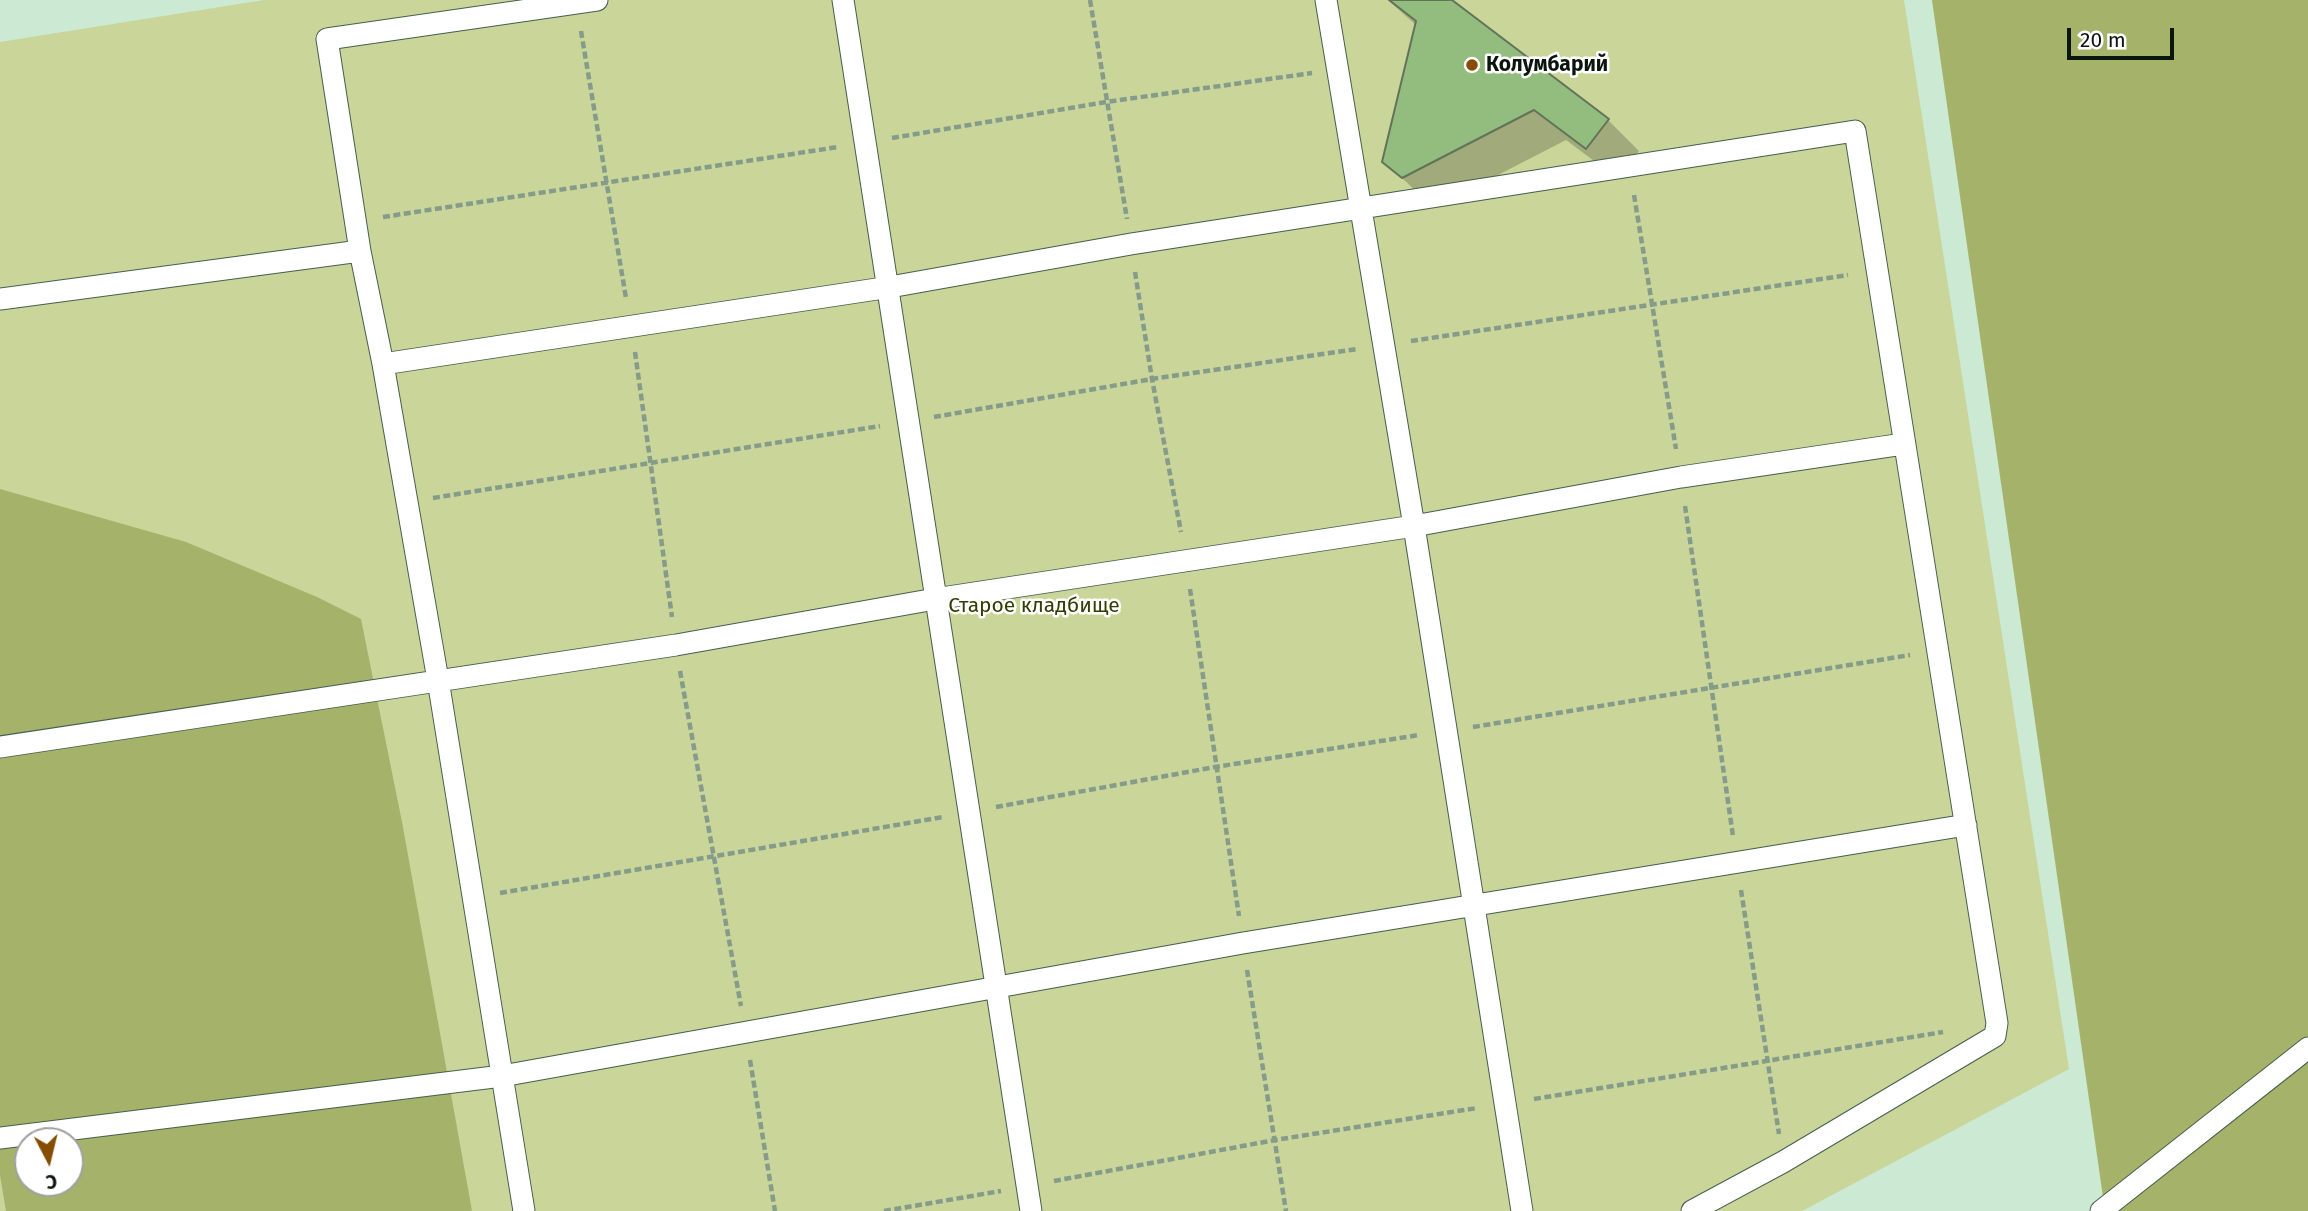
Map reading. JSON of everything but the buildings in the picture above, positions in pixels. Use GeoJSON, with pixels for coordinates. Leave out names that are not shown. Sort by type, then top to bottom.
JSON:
{"type":"FeatureCollection","features":[{"type":"Feature","properties":{"kind":"lane"},"geometry":{"type":"LineString","coordinates":[[843,0],[890,287],[935,599],[1031,1211]]}},
{"type":"Feature","properties":{"kind":"lane"},"geometry":{"type":"LineString","coordinates":[[1326,0],[1414,526],[1444,731],[1522,1211]]}},
{"type":"Feature","properties":{"kind":"lane"},"geometry":{"type":"LineString","coordinates":[[524,1211],[471,897],[438,680],[383,364],[360,251],[327,39],[587,2]]}},
{"type":"Feature","properties":{"kind":"lane"},"geometry":{"type":"LineString","coordinates":[[383,364],[631,328],[890,287],[1131,244],[1855,131],[1997,1023],[1995,1036],[1783,1162],[1692,1211]]}},
{"type":"Feature","properties":{"kind":"lane"},"geometry":{"type":"LineString","coordinates":[[0,299],[360,251]]}},
{"type":"Feature","properties":{"kind":"lane"},"geometry":{"type":"LineString","coordinates":[[0,747],[676,645],[935,599],[1414,526],[1681,477],[1903,444]]}},
{"type":"Feature","properties":{"kind":"lane"},"geometry":{"type":"LineString","coordinates":[[0,1138],[502,1076],[997,990],[1243,943],[1966,825]]}},
{"type":"Feature","properties":{"kind":"lane"},"geometry":{"type":"LineString","coordinates":[[2101,1211],[2308,1048]]}},
{"type":"Feature","properties":{"kind":"path"},"geometry":{"type":"LineString","coordinates":[[1090,0],[1152,379],[1186,562],[1214,767],[1286,1211]]}},
{"type":"Feature","properties":{"kind":"path"},"geometry":{"type":"LineString","coordinates":[[587,2],[676,645],[716,857],[775,1211]]}},
{"type":"Feature","properties":{"kind":"path"},"geometry":{"type":"LineString","coordinates":[[1630,167],[1681,477],[1710,689],[1783,1162]]}},
{"type":"Feature","properties":{"kind":"path"},"geometry":{"type":"LineString","coordinates":[[405,502],[909,422],[1152,379],[1877,270]]}},
{"type":"Feature","properties":{"kind":"path"},"geometry":{"type":"LineString","coordinates":[[471,897],[716,857],[1214,767],[1710,689],[1938,650]]}},
{"type":"Feature","properties":{"kind":"path"},"geometry":{"type":"LineString","coordinates":[[884,1211],[1275,1140],[1997,1023]]}},
{"type":"Feature","properties":{"kind":"green space","name":"Старое кладбище"},"geometry":{"type":"Polygon","coordinates":[[[264,0],[1904,0],[2069,1069],[1802,1211],[0,1211],[0,42],[264,0]]]}},
{"type":"Feature","properties":{"kind":"green space"},"geometry":{"type":"Polygon","coordinates":[[[1932,0],[2308,0],[2308,1211],[2105,1211],[1932,0]]]}},
{"type":"Feature","properties":{"kind":"green space"},"geometry":{"type":"Polygon","coordinates":[[[0,489],[186,542],[317,597],[361,619],[402,822],[472,1211],[6,1211],[0,1175],[0,489]]]}},
{"type":"Feature","properties":{"kind":"place","name":"Колумбарий"},"geometry":{"type":"Point","coordinates":[1472,65]}}]}
